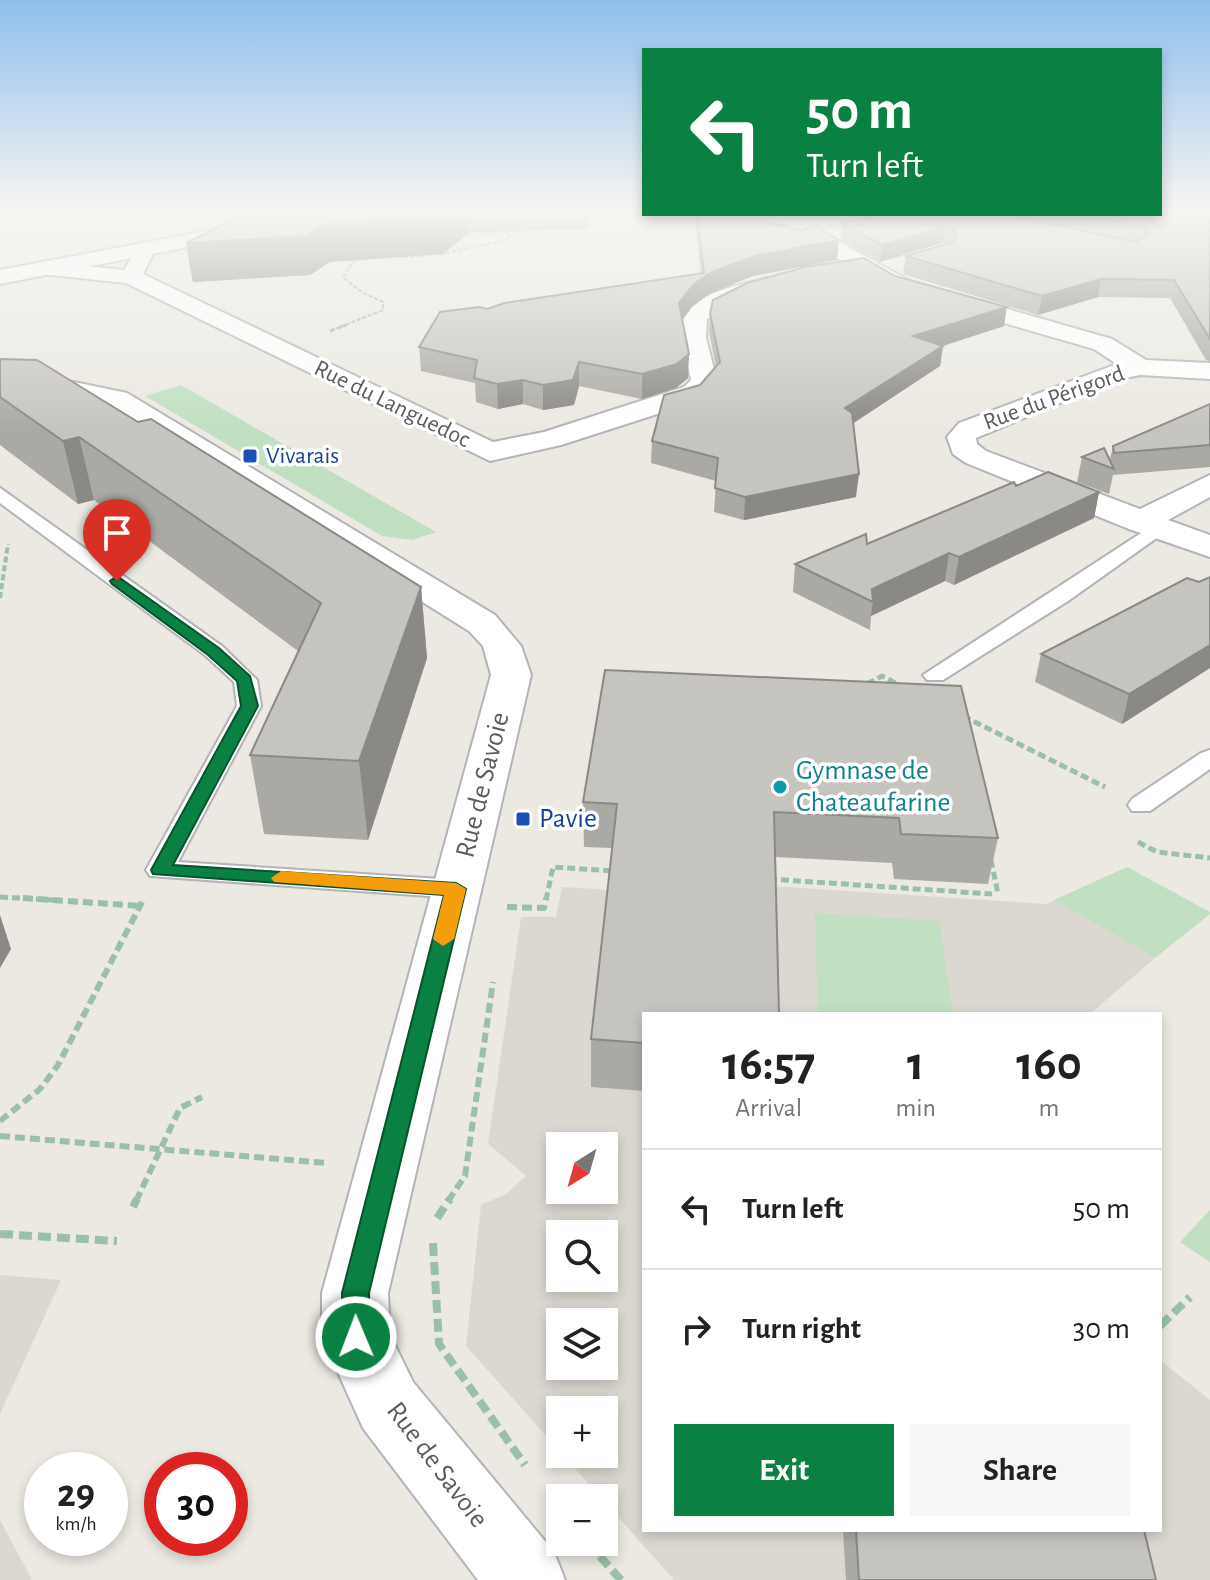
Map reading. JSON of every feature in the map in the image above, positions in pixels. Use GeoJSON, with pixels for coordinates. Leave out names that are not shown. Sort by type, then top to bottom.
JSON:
{"type":"FeatureCollection","features":[{"type":"Feature","properties":{"kind":"street","name":"Rue du Languedoc"},"geometry":{"type":"LineString","coordinates":[[143,283],[490,452],[551,439],[688,397],[704,381],[693,324],[700,311],[734,294],[778,283]]}},
{"type":"Feature","properties":{"kind":"street"},"geometry":{"type":"LineString","coordinates":[[896,283],[1103,344],[1140,367],[1210,371]]}},
{"type":"Feature","properties":{"kind":"street"},"geometry":{"type":"LineString","coordinates":[[1103,344],[1117,333],[1120,324]]}},
{"type":"Feature","properties":{"kind":"street","name":"Rue du Périgord"},"geometry":{"type":"LineString","coordinates":[[1140,367],[1107,374],[969,429],[961,437],[961,443],[976,457],[1210,547]]}},
{"type":"Feature","properties":{"kind":"street","name":"Rue de Savoie"},"geometry":{"type":"LineString","coordinates":[[0,389],[74,390],[117,399],[482,623],[500,639],[508,655],[511,675],[489,896],[355,1293],[356,1337],[388,1405],[526,1580]]}},
{"type":"Feature","properties":{"kind":"street"},"geometry":{"type":"LineString","coordinates":[[1149,525],[1210,484]]}},
{"type":"Feature","properties":{"kind":"lane"},"geometry":{"type":"LineString","coordinates":[[0,494],[214,651],[245,680],[249,706],[160,870],[489,896]]}},
{"type":"Feature","properties":{"kind":"lane"},"geometry":{"type":"LineString","coordinates":[[935,675],[1061,597],[1149,525]]}},
{"type":"Feature","properties":{"kind":"lane"},"geometry":{"type":"LineString","coordinates":[[1141,805],[1210,758]]}},
{"type":"Feature","properties":{"kind":"path"},"geometry":{"type":"LineString","coordinates":[[0,598],[8,539]]}},
{"type":"Feature","properties":{"kind":"path"},"geometry":{"type":"LineString","coordinates":[[935,675],[952,687],[956,698],[952,710],[1141,805]]}},
{"type":"Feature","properties":{"kind":"path"},"geometry":{"type":"LineString","coordinates":[[864,686],[882,676]]}},
{"type":"Feature","properties":{"kind":"path"},"geometry":{"type":"LineString","coordinates":[[961,714],[964,729]]}},
{"type":"Feature","properties":{"kind":"path"},"geometry":{"type":"LineString","coordinates":[[1130,838],[1157,852],[1210,858]]}},
{"type":"Feature","properties":{"kind":"path"},"geometry":{"type":"LineString","coordinates":[[758,879],[995,894],[988,849]]}},
{"type":"Feature","properties":{"kind":"path"},"geometry":{"type":"LineString","coordinates":[[489,896],[544,908],[553,867],[632,871]]}},
{"type":"Feature","properties":{"kind":"path"},"geometry":{"type":"LineString","coordinates":[[0,1121],[40,1089],[58,1065],[160,870]]}},
{"type":"Feature","properties":{"kind":"path"},"geometry":{"type":"LineString","coordinates":[[489,896],[503,916]]}},
{"type":"Feature","properties":{"kind":"path"},"geometry":{"type":"LineString","coordinates":[[0,897],[141,906]]}},
{"type":"Feature","properties":{"kind":"path"},"geometry":{"type":"LineString","coordinates":[[435,1222],[465,1176],[495,972]]}},
{"type":"Feature","properties":{"kind":"path"},"geometry":{"type":"LineString","coordinates":[[133,1207],[180,1108],[202,1097]]}},
{"type":"Feature","properties":{"kind":"path"},"geometry":{"type":"LineString","coordinates":[[0,1136],[340,1164]]}},
{"type":"Feature","properties":{"kind":"path"},"geometry":{"type":"LineString","coordinates":[[0,1234],[117,1241]]}},
{"type":"Feature","properties":{"kind":"path"},"geometry":{"type":"LineString","coordinates":[[434,1234],[432,1257],[439,1344],[529,1471]]}},
{"type":"Feature","properties":{"kind":"path"},"geometry":{"type":"LineString","coordinates":[[1162,1324],[1190,1297]]}},
{"type":"Feature","properties":{"kind":"path"},"geometry":{"type":"LineString","coordinates":[[600,1556],[621,1580]]}},
{"type":"Feature","properties":{"kind":"shaded area"},"geometry":{"type":"Polygon","coordinates":[[[771,886],[1047,904],[1054,900],[1155,958],[1092,1012],[642,1012],[642,1532],[1162,1532],[1162,1362],[1210,1400],[1210,1580],[674,1580],[618,1517],[618,1484],[589,1484],[574,1468],[618,1468],[618,1396],[546,1396],[546,1435],[466,1346],[481,1205],[506,1194],[526,1176],[488,1144],[521,917],[556,917],[562,887],[612,890],[771,886]]]}},
{"type":"Feature","properties":{"kind":"shaded area"},"geometry":{"type":"Polygon","coordinates":[[[0,1275],[61,1280],[0,1414],[0,1275]]]}},
{"type":"Feature","properties":{"kind":"shaded area"},"geometry":{"type":"Polygon","coordinates":[[[0,1520],[32,1580],[0,1580],[0,1520]]]}},
{"type":"Feature","properties":{"kind":"green space"},"geometry":{"type":"Polygon","coordinates":[[[181,385],[436,532],[412,540],[382,536],[145,396],[181,385]]]}},
{"type":"Feature","properties":{"kind":"green space"},"geometry":{"type":"Polygon","coordinates":[[[1127,867],[1210,914],[1155,958],[1054,900],[1127,867]]]}},
{"type":"Feature","properties":{"kind":"green space"},"geometry":{"type":"Polygon","coordinates":[[[815,913],[939,921],[953,1012],[818,1012],[815,913]]]}},
{"type":"Feature","properties":{"kind":"green space"},"geometry":{"type":"Polygon","coordinates":[[[1210,1210],[1210,1262],[1180,1242],[1210,1210]]]}},
{"type":"Feature","properties":{"kind":"building"},"geometry":{"type":"Polygon","coordinates":[[[639,283],[696,283],[679,303],[689,354],[677,364],[642,374],[579,362],[573,380],[543,385],[523,380],[497,384],[474,378],[477,360],[419,347],[440,312],[479,307],[487,309],[505,303],[639,283]]]}},
{"type":"Feature","properties":{"kind":"building"},"geometry":{"type":"Polygon","coordinates":[[[747,283],[919,283],[1007,307],[913,336],[943,346],[845,408],[852,413],[859,474],[745,497],[715,488],[718,458],[652,441],[664,395],[700,385],[720,362],[710,313],[713,300],[747,283]]]}},
{"type":"Feature","properties":{"kind":"building"},"geometry":{"type":"Polygon","coordinates":[[[997,283],[1088,283],[1042,296],[997,283]]]}},
{"type":"Feature","properties":{"kind":"building"},"geometry":{"type":"Polygon","coordinates":[[[1176,283],[1210,283],[1210,339],[1176,283]]]}},
{"type":"Feature","properties":{"kind":"building"},"geometry":{"type":"Polygon","coordinates":[[[0,359],[37,360],[138,422],[151,419],[421,587],[359,761],[250,755],[321,603],[79,437],[63,441],[0,397],[0,359]]]}},
{"type":"Feature","properties":{"kind":"building"},"geometry":{"type":"Polygon","coordinates":[[[1210,404],[1210,445],[1114,453],[1113,446],[1210,404]]]}},
{"type":"Feature","properties":{"kind":"building"},"geometry":{"type":"Polygon","coordinates":[[[1104,448],[1114,469],[1082,457],[1104,448]]]}},
{"type":"Feature","properties":{"kind":"building"},"geometry":{"type":"Polygon","coordinates":[[[1048,472],[1099,492],[959,557],[949,553],[872,589],[873,602],[795,564],[866,534],[867,544],[1014,482],[1016,486],[1048,472]]]}},
{"type":"Feature","properties":{"kind":"building"},"geometry":{"type":"Polygon","coordinates":[[[1210,577],[1210,645],[1129,694],[1041,654],[1187,578],[1199,582],[1210,577]]]}},
{"type":"Feature","properties":{"kind":"building"},"geometry":{"type":"Polygon","coordinates":[[[605,670],[961,686],[998,838],[901,834],[899,818],[774,812],[779,1012],[642,1012],[642,1043],[591,1039],[617,804],[583,802],[605,670]]]}},
{"type":"Feature","properties":{"kind":"building"},"geometry":{"type":"Polygon","coordinates":[[[856,1532],[1144,1532],[1156,1580],[859,1580],[856,1532]]]}},
{"type":"Feature","properties":{"kind":"slow traffic"},"geometry":{"type":"LineString","coordinates":[[281,878],[456,889],[443,939]]}},
{"type":"Feature","properties":{"kind":"place","name":"Vivarais"},"geometry":{"type":"Point","coordinates":[250,456]}},
{"type":"Feature","properties":{"kind":"place","name":"Gymnase de Chateaufarine"},"geometry":{"type":"Point","coordinates":[780,787]}},
{"type":"Feature","properties":{"kind":"place","name":"Pavie"},"geometry":{"type":"Point","coordinates":[523,819]}},
{"type":"Feature","properties":{"kind":"route"},"geometry":{"type":"LineString","coordinates":[[117,581],[214,651],[245,680],[249,706],[160,870],[456,889],[355,1293],[356,1337]]}}]}
